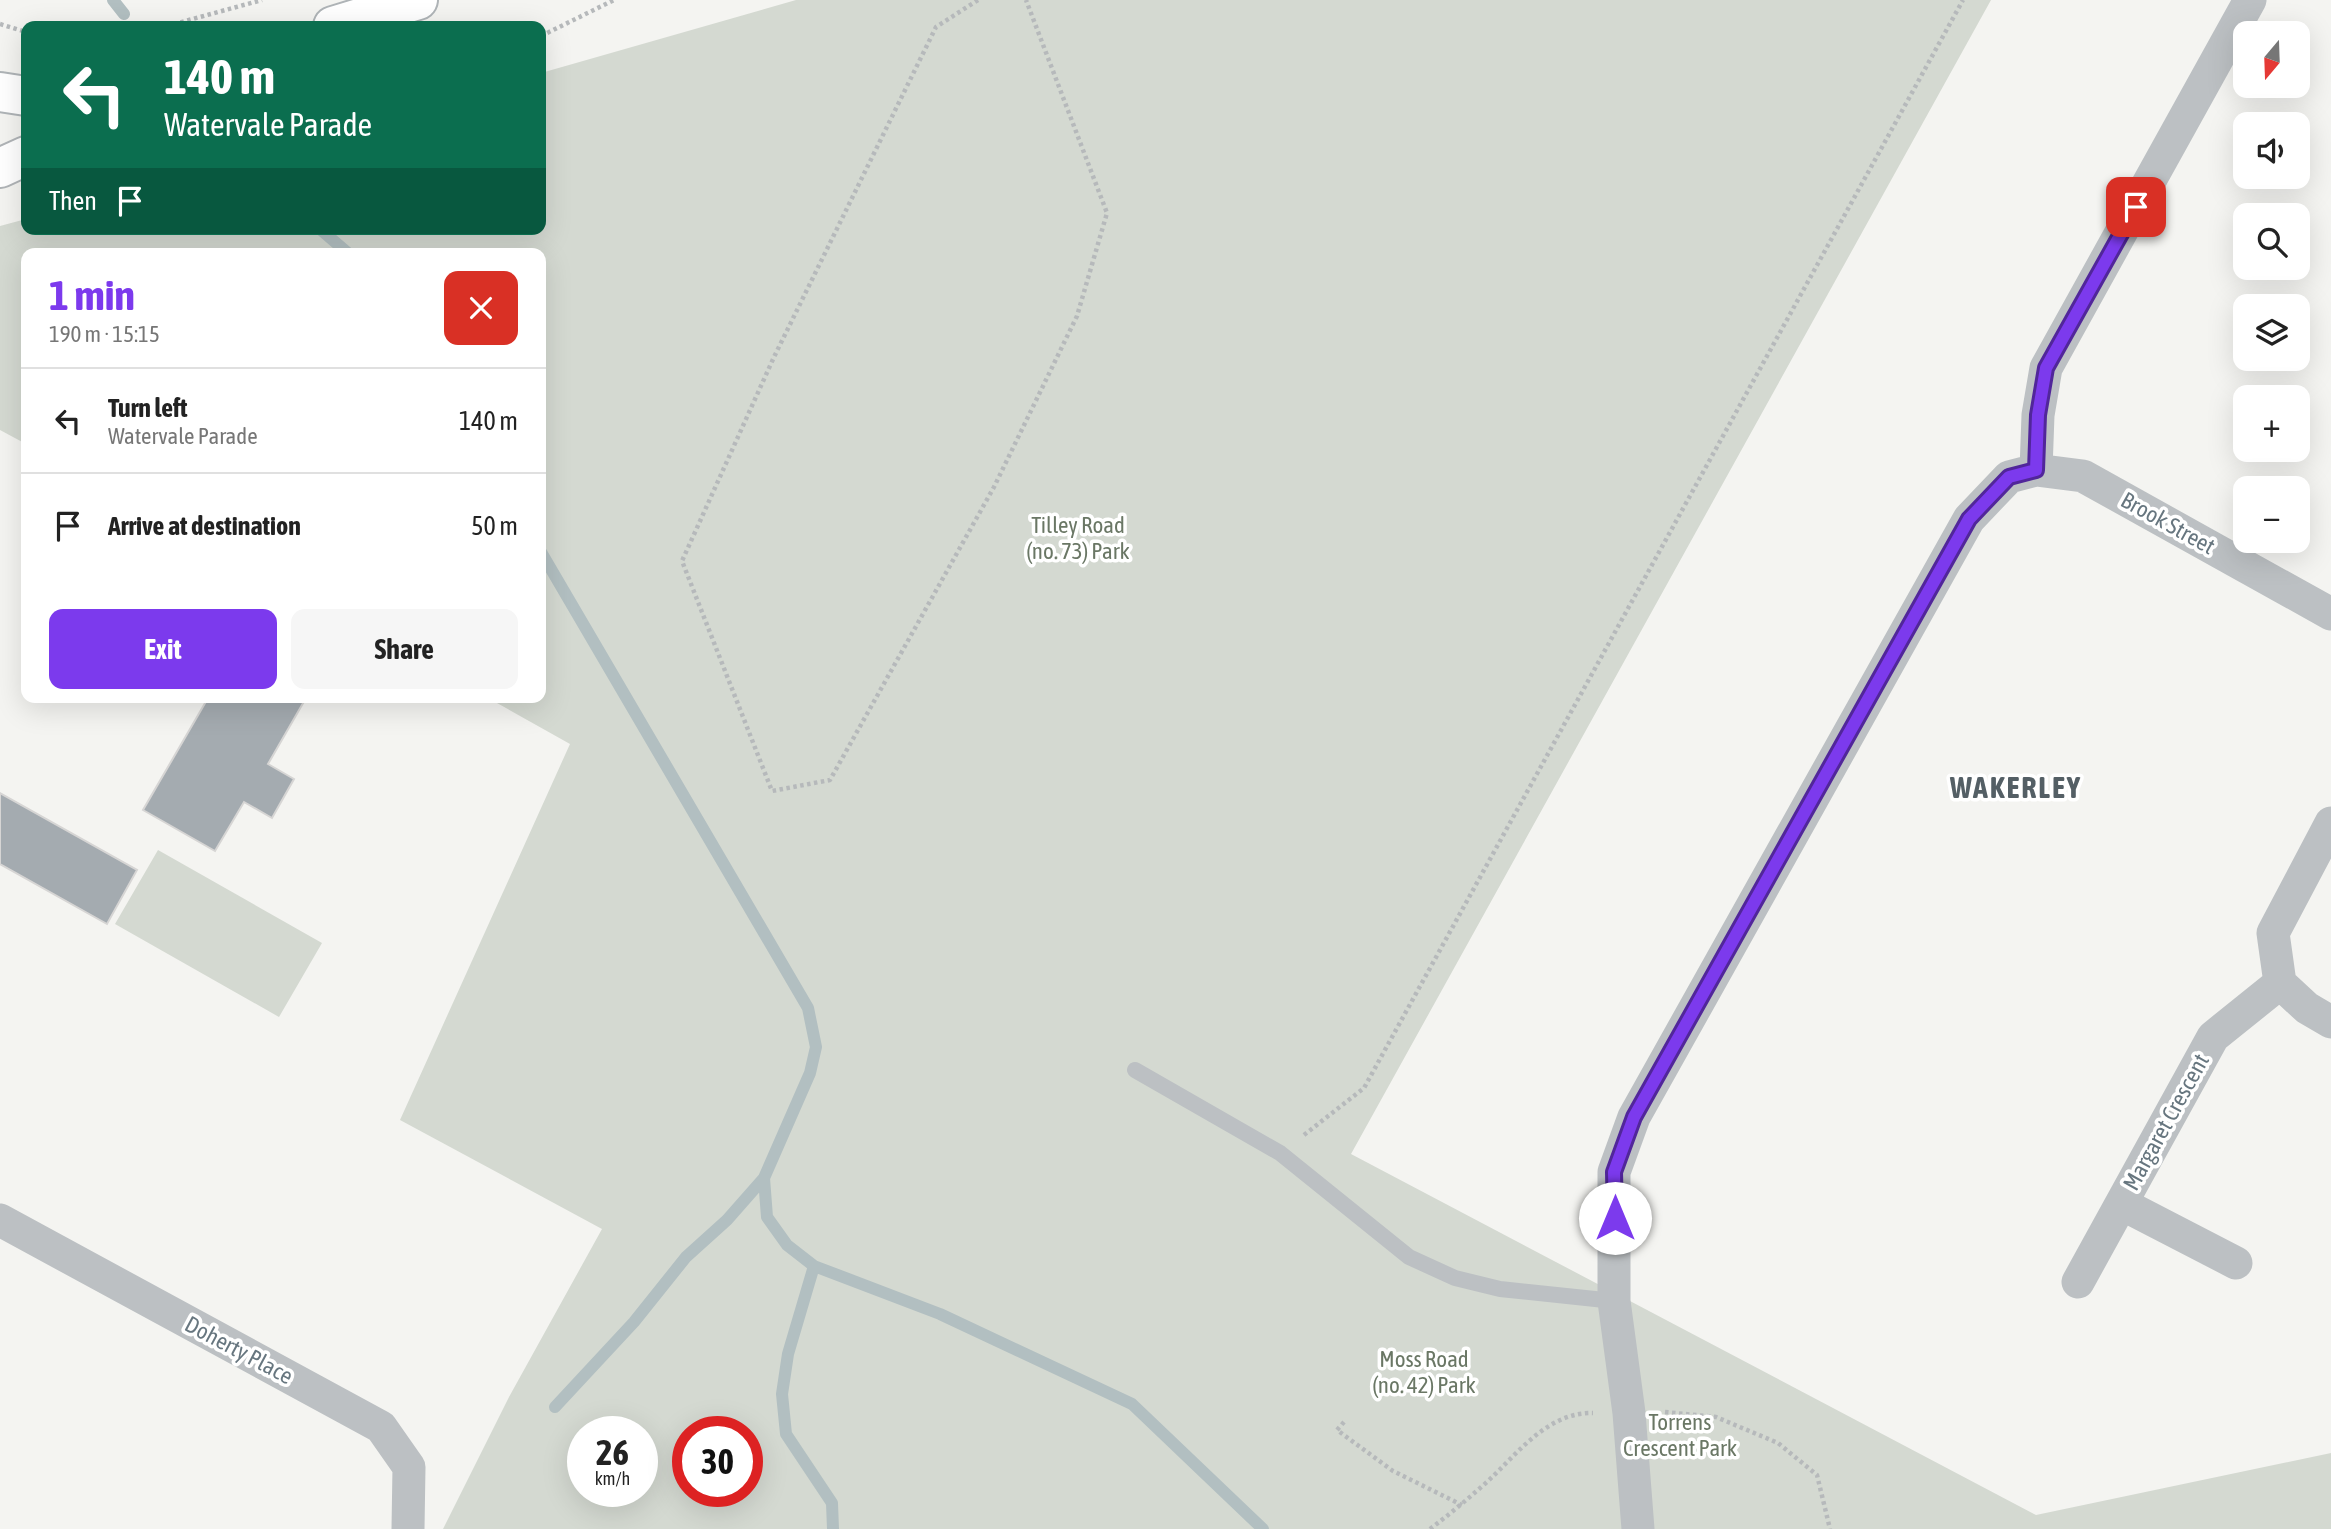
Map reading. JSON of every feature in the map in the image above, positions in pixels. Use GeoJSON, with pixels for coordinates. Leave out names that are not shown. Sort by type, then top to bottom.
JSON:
{"type":"FeatureCollection","features":[{"type":"Feature","properties":{"kind":"main road"},"geometry":{"type":"LineString","coordinates":[[349,21],[418,0]]}},
{"type":"Feature","properties":{"kind":"main road"},"geometry":{"type":"LineString","coordinates":[[0,92],[21,95]]}},
{"type":"Feature","properties":{"kind":"main road"},"geometry":{"type":"LineString","coordinates":[[0,168],[21,158]]}},
{"type":"Feature","properties":{"kind":"street"},"geometry":{"type":"LineString","coordinates":[[1638,1529],[1629,1413],[1614,1301],[1614,1172],[1634,1117],[1969,519],[2009,477],[2036,470],[2038,415],[2046,368],[2250,0]]}},
{"type":"Feature","properties":{"kind":"street","name":"Brook Street"},"geometry":{"type":"LineString","coordinates":[[2036,470],[2083,476],[2331,614]]}},
{"type":"Feature","properties":{"kind":"street"},"geometry":{"type":"LineString","coordinates":[[2331,823],[2273,933],[2280,983],[2307,1008],[2331,1022]]}},
{"type":"Feature","properties":{"kind":"street","name":"Margaret Crescent"},"geometry":{"type":"LineString","coordinates":[[2078,1282],[2213,1037],[2280,983]]}},
{"type":"Feature","properties":{"kind":"street"},"geometry":{"type":"LineString","coordinates":[[2122,1204],[2236,1263]]}},
{"type":"Feature","properties":{"kind":"street","name":"Doherty Place"},"geometry":{"type":"LineString","coordinates":[[0,1220],[381,1427],[410,1467],[408,1529]]}},
{"type":"Feature","properties":{"kind":"lane"},"geometry":{"type":"LineString","coordinates":[[1135,1070],[1280,1153],[1409,1257],[1455,1278],[1500,1289],[1614,1301]]}},
{"type":"Feature","properties":{"kind":"path"},"geometry":{"type":"LineString","coordinates":[[185,21],[262,0]]}},
{"type":"Feature","properties":{"kind":"path"},"geometry":{"type":"LineString","coordinates":[[546,34],[614,0]]}},
{"type":"Feature","properties":{"kind":"path"},"geometry":{"type":"LineString","coordinates":[[978,0],[936,27],[774,357],[682,561],[772,791],[830,780],[994,487],[1077,316],[1107,213],[1026,0]]}},
{"type":"Feature","properties":{"kind":"path"},"geometry":{"type":"LineString","coordinates":[[1280,1153],[1364,1088],[1963,0]]}},
{"type":"Feature","properties":{"kind":"path"},"geometry":{"type":"LineString","coordinates":[[0,24],[21,30]]}},
{"type":"Feature","properties":{"kind":"path"},"geometry":{"type":"LineString","coordinates":[[1657,1412],[1716,1417],[1778,1443],[1817,1475],[1829,1529]]}},
{"type":"Feature","properties":{"kind":"path"},"geometry":{"type":"LineString","coordinates":[[1430,1529],[1462,1505],[1533,1435],[1578,1413],[1596,1413]]}},
{"type":"Feature","properties":{"kind":"path"},"geometry":{"type":"LineString","coordinates":[[1344,1422],[1337,1430],[1393,1471],[1462,1505]]}},
{"type":"Feature","properties":{"kind":"green space","name":"Tilley Road (no. 73) Park"},"geometry":{"type":"Polygon","coordinates":[[[796,0],[1991,0],[1351,1154],[2036,1515],[2331,1453],[2331,1529],[443,1529],[509,1397],[602,1229],[400,1120],[570,744],[497,703],[546,703],[546,248],[21,248],[21,441],[0,430],[0,226],[21,220],[21,235],[546,235],[546,72],[796,0]]]}},
{"type":"Feature","properties":{"kind":"green space"},"geometry":{"type":"Polygon","coordinates":[[[158,850],[322,943],[279,1017],[115,924],[158,850]]]}},
{"type":"Feature","properties":{"kind":"building"},"geometry":{"type":"Polygon","coordinates":[[[205,703],[303,703],[268,764],[294,779],[272,818],[244,802],[215,851],[143,810],[205,703]]]}},
{"type":"Feature","properties":{"kind":"building"},"geometry":{"type":"Polygon","coordinates":[[[0,793],[137,870],[107,924],[0,864],[0,793]]]}},
{"type":"Feature","properties":{"kind":"waterway"},"geometry":{"type":"LineString","coordinates":[[113,0],[124,14]]}},
{"type":"Feature","properties":{"kind":"waterway"},"geometry":{"type":"LineString","coordinates":[[327,235],[342,248]]}},
{"type":"Feature","properties":{"kind":"waterway"},"geometry":{"type":"LineString","coordinates":[[546,561],[808,1008],[816,1047],[810,1073],[764,1178],[767,1217],[787,1245],[814,1266],[940,1314],[1132,1404],[1263,1529]]}},
{"type":"Feature","properties":{"kind":"waterway"},"geometry":{"type":"LineString","coordinates":[[555,1407],[634,1322],[686,1257],[727,1220],[764,1178]]}},
{"type":"Feature","properties":{"kind":"waterway"},"geometry":{"type":"LineString","coordinates":[[814,1266],[788,1354],[782,1394],[786,1434],[832,1503],[833,1529]]}},
{"type":"Feature","properties":{"kind":"district","name":"WAKERLEY"},"geometry":{"type":"Point","coordinates":[2016,788]}},
{"type":"Feature","properties":{"kind":"route"},"geometry":{"type":"LineString","coordinates":[[1615,1218],[1614,1172],[1634,1117],[1969,519],[2009,477],[2036,470],[2038,415],[2046,368],[2136,207]]}},
{"type":"Feature","properties":{"kind":"park label","name":"Moss Road (no. 42) Park"},"geometry":{"type":"Point","coordinates":[1424,1372]}},
{"type":"Feature","properties":{"kind":"park label","name":"Torrens Crescent Park"},"geometry":{"type":"Point","coordinates":[1680,1435]}}]}
